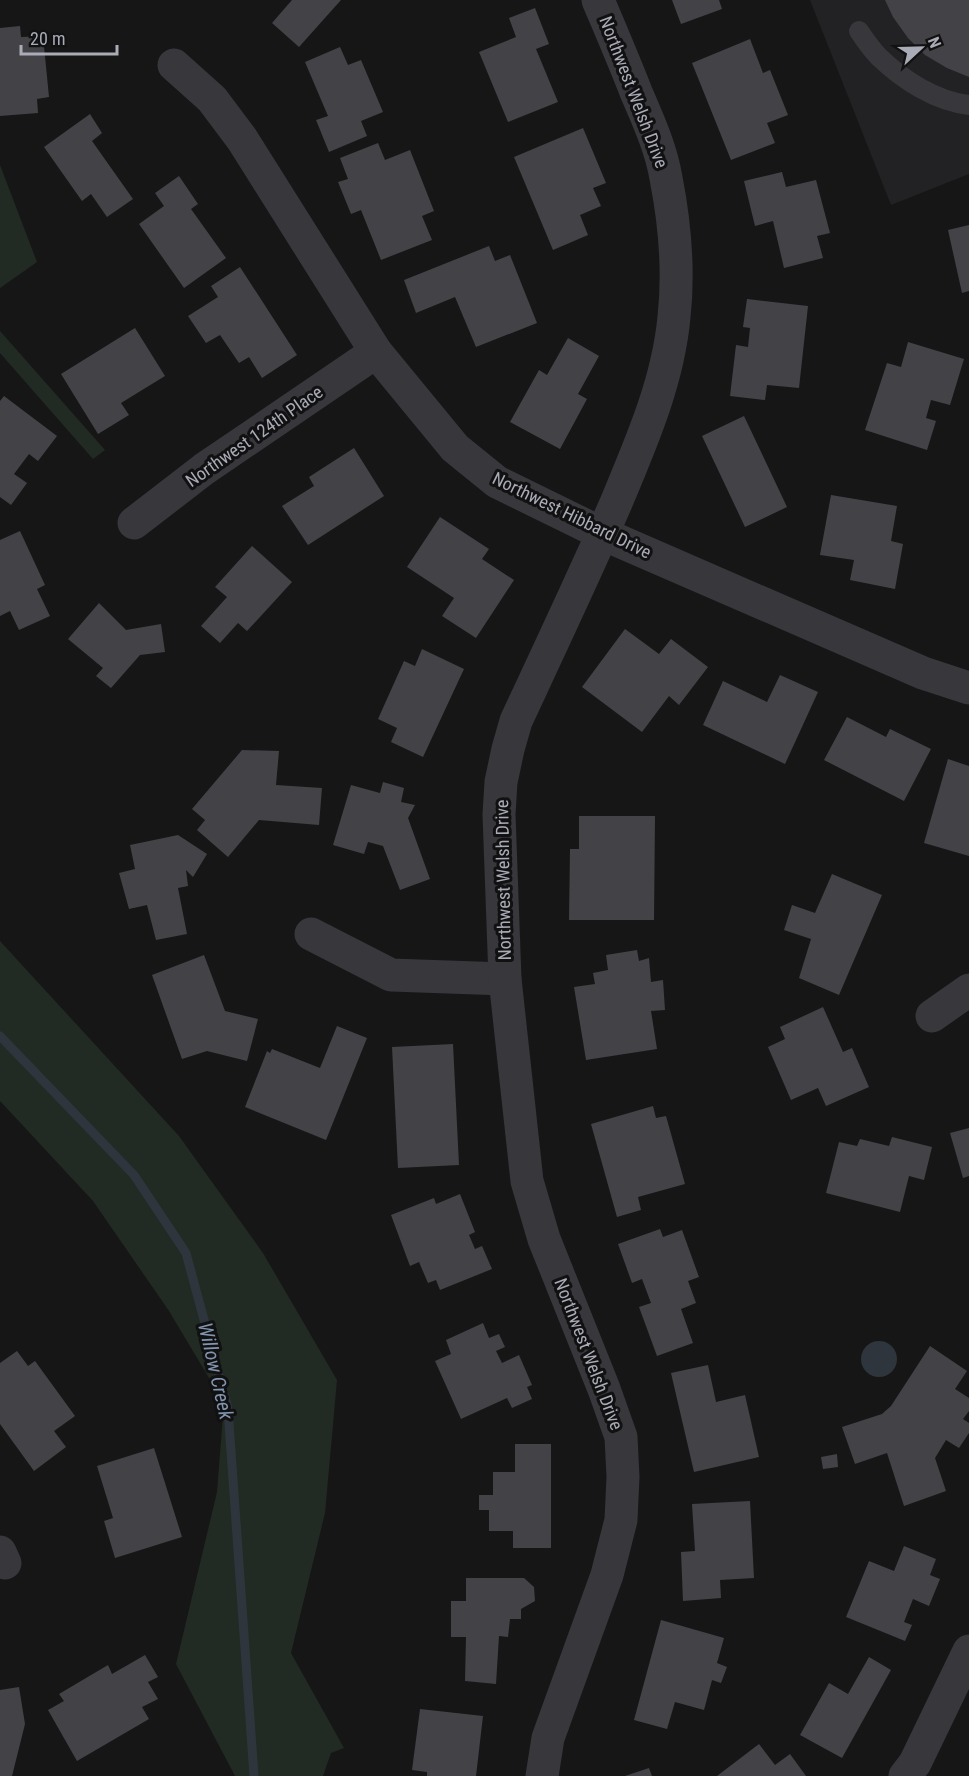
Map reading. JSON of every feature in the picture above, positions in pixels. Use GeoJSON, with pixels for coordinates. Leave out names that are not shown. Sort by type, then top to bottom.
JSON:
{"type":"FeatureCollection","features":[{"type":"Feature","properties":{"kind":"street","name":"Northwest Welsh Drive"},"geometry":{"type":"LineString","coordinates":[[542,1776],[548,1738],[607,1575],[621,1520],[623,1467],[621,1437],[544,1239],[527,1181],[505,979],[499,814],[501,782],[516,721],[603,534],[642,443],[667,358],[674,318],[676,277],[675,232],[666,175],[653,132],[598,0]]}},
{"type":"Feature","properties":{"kind":"street","name":"Northwest Hibbard Drive"},"geometry":{"type":"LineString","coordinates":[[174,65],[212,99],[242,139],[376,352],[455,448],[497,482],[603,534],[923,673],[969,688]]}},
{"type":"Feature","properties":{"kind":"street","name":"Northwest 124th Place"},"geometry":{"type":"LineString","coordinates":[[134,523],[204,469],[376,352]]}},
{"type":"Feature","properties":{"kind":"street"},"geometry":{"type":"LineString","coordinates":[[311,934],[391,975],[505,979]]}},
{"type":"Feature","properties":{"kind":"street"},"geometry":{"type":"LineString","coordinates":[[932,1016],[969,990]]}},
{"type":"Feature","properties":{"kind":"street"},"geometry":{"type":"LineString","coordinates":[[919,1772],[969,1651]]}},
{"type":"Feature","properties":{"kind":"lane"},"geometry":{"type":"LineString","coordinates":[[859,31],[878,56],[913,85],[956,104],[969,105]]}},
{"type":"Feature","properties":{"kind":"shaded area"},"geometry":{"type":"Polygon","coordinates":[[[810,0],[969,0],[969,174],[891,205],[810,0]]]}},
{"type":"Feature","properties":{"kind":"shaded area"},"geometry":{"type":"Polygon","coordinates":[[[0,165],[37,262],[0,288],[0,165]]]}},
{"type":"Feature","properties":{"kind":"shaded area"},"geometry":{"type":"Polygon","coordinates":[[[0,331],[105,450],[93,459],[0,353],[0,331]]]}},
{"type":"Feature","properties":{"kind":"shaded area"},"geometry":{"type":"Polygon","coordinates":[[[0,941],[179,1136],[263,1253],[337,1380],[325,1513],[291,1653],[344,1748],[331,1753],[323,1776],[235,1776],[176,1664],[217,1492],[224,1403],[169,1311],[93,1201],[0,1101],[0,941]]]}},
{"type":"Feature","properties":{"kind":"shaded area"},"geometry":{"type":"Polygon","coordinates":[[[879,1341],[892,1346],[897,1359],[892,1372],[879,1377],[866,1372],[861,1359],[866,1346],[879,1341]]]}},
{"type":"Feature","properties":{"kind":"building"},"geometry":{"type":"Polygon","coordinates":[[[292,0],[341,0],[299,47],[272,23],[292,0]]]}},
{"type":"Feature","properties":{"kind":"building"},"geometry":{"type":"Polygon","coordinates":[[[672,0],[719,0],[722,9],[681,24],[672,0]]]}},
{"type":"Feature","properties":{"kind":"building"},"geometry":{"type":"Polygon","coordinates":[[[885,0],[969,0],[969,77],[925,55],[908,38],[893,17],[885,0]]]}},
{"type":"Feature","properties":{"kind":"building"},"geometry":{"type":"Polygon","coordinates":[[[535,8],[549,44],[536,49],[558,102],[508,122],[479,52],[516,37],[509,18],[535,8]]]}},
{"type":"Feature","properties":{"kind":"building"},"geometry":{"type":"Polygon","coordinates":[[[20,26],[21,37],[43,36],[49,97],[37,99],[38,113],[0,116],[0,28],[20,26]]]}},
{"type":"Feature","properties":{"kind":"building"},"geometry":{"type":"Polygon","coordinates":[[[750,39],[763,73],[770,70],[788,115],[767,123],[775,143],[731,160],[692,63],[750,39]]]}},
{"type":"Feature","properties":{"kind":"building"},"geometry":{"type":"Polygon","coordinates":[[[340,47],[348,65],[361,60],[383,112],[361,121],[367,136],[329,152],[316,120],[328,116],[305,62],[340,47]]]}},
{"type":"Feature","properties":{"kind":"building"},"geometry":{"type":"Polygon","coordinates":[[[90,114],[102,133],[92,141],[133,199],[107,217],[91,194],[82,201],[44,147],[90,114]]]}},
{"type":"Feature","properties":{"kind":"building"},"geometry":{"type":"Polygon","coordinates":[[[583,128],[606,183],[593,188],[601,206],[580,215],[588,235],[553,250],[514,157],[583,128]]]}},
{"type":"Feature","properties":{"kind":"building"},"geometry":{"type":"Polygon","coordinates":[[[378,143],[385,160],[410,150],[434,211],[422,216],[432,240],[381,260],[361,210],[351,214],[338,182],[348,179],[340,158],[378,143]]]}},
{"type":"Feature","properties":{"kind":"building"},"geometry":{"type":"Polygon","coordinates":[[[782,172],[786,187],[816,180],[830,233],[817,236],[823,258],[784,268],[773,221],[755,226],[744,181],[782,172]]]}},
{"type":"Feature","properties":{"kind":"building"},"geometry":{"type":"Polygon","coordinates":[[[179,176],[198,204],[191,209],[226,258],[184,288],[139,224],[164,206],[155,193],[179,176]]]}},
{"type":"Feature","properties":{"kind":"building"},"geometry":{"type":"Polygon","coordinates":[[[969,225],[969,291],[962,293],[948,230],[969,225]]]}},
{"type":"Feature","properties":{"kind":"building"},"geometry":{"type":"Polygon","coordinates":[[[489,246],[495,261],[510,255],[537,323],[476,347],[455,297],[416,313],[404,280],[489,246]]]}},
{"type":"Feature","properties":{"kind":"building"},"geometry":{"type":"Polygon","coordinates":[[[240,267],[297,355],[262,378],[249,357],[239,363],[220,335],[206,343],[188,316],[218,297],[211,286],[240,267]]]}},
{"type":"Feature","properties":{"kind":"building"},"geometry":{"type":"Polygon","coordinates":[[[747,299],[808,306],[799,388],[767,385],[765,400],[730,396],[736,345],[748,347],[750,328],[743,327],[747,299]]]}},
{"type":"Feature","properties":{"kind":"building"},"geometry":{"type":"Polygon","coordinates":[[[135,328],[165,376],[121,403],[129,415],[98,434],[61,374],[135,328]]]}},
{"type":"Feature","properties":{"kind":"building"},"geometry":{"type":"Polygon","coordinates":[[[568,338],[599,356],[578,394],[587,399],[560,449],[510,422],[539,370],[547,375],[568,338]]]}},
{"type":"Feature","properties":{"kind":"building"},"geometry":{"type":"Polygon","coordinates":[[[908,342],[964,359],[950,405],[931,400],[926,418],[936,421],[927,450],[865,430],[887,363],[901,367],[908,342]]]}},
{"type":"Feature","properties":{"kind":"building"},"geometry":{"type":"Polygon","coordinates":[[[4,396],[57,436],[38,461],[29,454],[14,474],[27,483],[11,505],[0,497],[0,401],[4,396]]]}},
{"type":"Feature","properties":{"kind":"building"},"geometry":{"type":"Polygon","coordinates":[[[744,416],[787,507],[745,527],[702,436],[744,416]]]}},
{"type":"Feature","properties":{"kind":"building"},"geometry":{"type":"Polygon","coordinates":[[[354,448],[384,496],[308,545],[282,506],[314,486],[309,477],[354,448]]]}},
{"type":"Feature","properties":{"kind":"building"},"geometry":{"type":"Polygon","coordinates":[[[831,495],[897,506],[891,541],[903,544],[895,589],[850,580],[854,560],[820,555],[831,495]]]}},
{"type":"Feature","properties":{"kind":"building"},"geometry":{"type":"Polygon","coordinates":[[[440,517],[489,549],[482,559],[514,580],[476,638],[442,616],[454,598],[407,567],[440,517]]]}},
{"type":"Feature","properties":{"kind":"building"},"geometry":{"type":"Polygon","coordinates":[[[20,531],[45,585],[37,589],[50,616],[19,630],[10,611],[0,616],[0,540],[20,531]]]}},
{"type":"Feature","properties":{"kind":"building"},"geometry":{"type":"Polygon","coordinates":[[[252,546],[292,582],[247,631],[238,623],[220,643],[201,626],[227,597],[215,587],[252,546]]]}},
{"type":"Feature","properties":{"kind":"building"},"geometry":{"type":"Polygon","coordinates":[[[99,603],[126,630],[161,624],[165,652],[140,655],[111,688],[96,676],[103,668],[68,639],[99,603]]]}},
{"type":"Feature","properties":{"kind":"building"},"geometry":{"type":"Polygon","coordinates":[[[625,629],[659,654],[671,639],[708,667],[679,705],[669,696],[642,732],[582,687],[625,629]]]}},
{"type":"Feature","properties":{"kind":"building"},"geometry":{"type":"Polygon","coordinates":[[[422,649],[464,669],[423,757],[391,742],[397,728],[378,719],[404,661],[415,666],[422,649]]]}},
{"type":"Feature","properties":{"kind":"building"},"geometry":{"type":"Polygon","coordinates":[[[780,675],[818,692],[785,764],[703,725],[723,681],[767,702],[780,675]]]}},
{"type":"Feature","properties":{"kind":"building"},"geometry":{"type":"Polygon","coordinates":[[[847,717],[886,737],[890,729],[931,749],[904,801],[824,760],[847,717]]]}},
{"type":"Feature","properties":{"kind":"building"},"geometry":{"type":"Polygon","coordinates":[[[242,750],[279,751],[276,785],[322,788],[319,825],[259,820],[228,857],[197,830],[205,820],[192,809],[242,750]]]}},
{"type":"Feature","properties":{"kind":"building"},"geometry":{"type":"Polygon","coordinates":[[[948,759],[969,766],[969,856],[924,843],[948,759]]]}},
{"type":"Feature","properties":{"kind":"building"},"geometry":{"type":"Polygon","coordinates":[[[383,782],[404,788],[401,802],[415,805],[408,818],[430,879],[400,890],[383,846],[368,842],[364,854],[333,845],[351,785],[380,793],[383,782]]]}},
{"type":"Feature","properties":{"kind":"building"},"geometry":{"type":"Polygon","coordinates":[[[579,816],[655,816],[654,920],[569,920],[570,849],[579,849],[579,816]]]}},
{"type":"Feature","properties":{"kind":"building"},"geometry":{"type":"Polygon","coordinates":[[[178,835],[207,854],[193,877],[186,870],[188,886],[178,888],[187,934],[156,940],[147,905],[129,909],[119,873],[135,869],[130,845],[178,835]]]}},
{"type":"Feature","properties":{"kind":"building"},"geometry":{"type":"Polygon","coordinates":[[[832,874],[882,895],[839,995],[799,978],[811,939],[784,930],[792,905],[815,913],[832,874]]]}},
{"type":"Feature","properties":{"kind":"building"},"geometry":{"type":"Polygon","coordinates":[[[637,950],[639,961],[649,958],[651,982],[663,980],[665,1010],[651,1011],[657,1049],[586,1060],[574,987],[595,984],[593,973],[608,970],[606,955],[637,950]]]}},
{"type":"Feature","properties":{"kind":"building"},"geometry":{"type":"Polygon","coordinates":[[[204,955],[225,1011],[258,1019],[247,1061],[207,1051],[182,1059],[152,975],[204,955]]]}},
{"type":"Feature","properties":{"kind":"building"},"geometry":{"type":"Polygon","coordinates":[[[823,1007],[843,1052],[852,1048],[869,1087],[826,1106],[818,1088],[791,1100],[768,1047],[785,1039],[780,1027],[823,1007]]]}},
{"type":"Feature","properties":{"kind":"building"},"geometry":{"type":"Polygon","coordinates":[[[337,1026],[367,1038],[326,1140],[245,1107],[267,1051],[270,1053],[272,1049],[320,1068],[337,1026]]]}},
{"type":"Feature","properties":{"kind":"building"},"geometry":{"type":"Polygon","coordinates":[[[453,1044],[459,1165],[398,1168],[392,1047],[453,1044]]]}},
{"type":"Feature","properties":{"kind":"building"},"geometry":{"type":"Polygon","coordinates":[[[653,1106],[656,1118],[666,1116],[685,1184],[638,1197],[641,1210],[617,1217],[591,1124],[653,1106]]]}},
{"type":"Feature","properties":{"kind":"building"},"geometry":{"type":"Polygon","coordinates":[[[969,1128],[969,1176],[963,1178],[950,1133],[969,1128]]]}},
{"type":"Feature","properties":{"kind":"building"},"geometry":{"type":"Polygon","coordinates":[[[892,1137],[932,1147],[924,1180],[909,1176],[900,1212],[826,1193],[839,1142],[857,1146],[860,1139],[889,1146],[892,1137]]]}},
{"type":"Feature","properties":{"kind":"building"},"geometry":{"type":"Polygon","coordinates":[[[460,1194],[475,1232],[469,1235],[475,1249],[482,1246],[492,1269],[440,1290],[436,1280],[428,1283],[419,1262],[410,1266],[391,1215],[434,1198],[436,1204],[460,1194]]]}},
{"type":"Feature","properties":{"kind":"building"},"geometry":{"type":"Polygon","coordinates":[[[660,1229],[663,1237],[682,1230],[699,1277],[688,1281],[696,1303],[681,1309],[693,1343],[657,1356],[639,1307],[651,1303],[642,1279],[632,1283],[618,1244],[660,1229]]]}},
{"type":"Feature","properties":{"kind":"building"},"geometry":{"type":"Polygon","coordinates":[[[483,1323],[489,1338],[499,1334],[505,1347],[496,1351],[502,1363],[519,1355],[532,1385],[527,1387],[532,1399],[512,1408],[507,1398],[461,1419],[435,1361],[451,1354],[446,1340],[483,1323]]]}},
{"type":"Feature","properties":{"kind":"building"},"geometry":{"type":"Polygon","coordinates":[[[930,1346],[967,1371],[955,1389],[969,1398],[969,1411],[963,1419],[969,1423],[969,1433],[959,1448],[946,1440],[935,1458],[946,1491],[904,1506],[887,1453],[855,1464],[842,1427],[882,1414],[891,1406],[930,1346]]]}},
{"type":"Feature","properties":{"kind":"building"},"geometry":{"type":"Polygon","coordinates":[[[17,1351],[28,1366],[35,1361],[75,1416],[54,1431],[66,1447],[34,1471],[0,1424],[0,1363],[17,1351]]]}},
{"type":"Feature","properties":{"kind":"building"},"geometry":{"type":"Polygon","coordinates":[[[708,1365],[716,1402],[745,1395],[759,1457],[694,1472],[671,1373],[708,1365]]]}},
{"type":"Feature","properties":{"kind":"building"},"geometry":{"type":"Polygon","coordinates":[[[515,1444],[551,1444],[551,1548],[513,1548],[513,1531],[489,1531],[489,1510],[479,1510],[479,1495],[493,1495],[493,1472],[515,1472],[515,1444]]]}},
{"type":"Feature","properties":{"kind":"building"},"geometry":{"type":"Polygon","coordinates":[[[154,1448],[182,1537],[115,1558],[104,1521],[113,1518],[97,1466],[154,1448]]]}},
{"type":"Feature","properties":{"kind":"building"},"geometry":{"type":"Polygon","coordinates":[[[837,1454],[838,1467],[823,1469],[821,1457],[837,1454]]]}},
{"type":"Feature","properties":{"kind":"building"},"geometry":{"type":"Polygon","coordinates":[[[750,1501],[754,1578],[720,1580],[721,1598],[683,1601],[681,1552],[695,1551],[692,1504],[750,1501]]]}},
{"type":"Feature","properties":{"kind":"building"},"geometry":{"type":"Polygon","coordinates":[[[904,1546],[936,1559],[930,1575],[940,1579],[929,1606],[913,1599],[904,1622],[912,1625],[905,1641],[846,1617],[869,1561],[894,1571],[904,1546]]]}},
{"type":"Feature","properties":{"kind":"building"},"geometry":{"type":"Polygon","coordinates":[[[466,1578],[524,1578],[534,1587],[535,1601],[521,1609],[521,1619],[510,1619],[508,1637],[499,1636],[496,1684],[465,1681],[466,1637],[451,1637],[451,1601],[466,1601],[466,1578]]]}},
{"type":"Feature","properties":{"kind":"building"},"geometry":{"type":"Polygon","coordinates":[[[661,1620],[724,1638],[717,1663],[727,1667],[721,1683],[712,1680],[704,1710],[675,1702],[667,1729],[634,1720],[661,1620]]]}},
{"type":"Feature","properties":{"kind":"building"},"geometry":{"type":"Polygon","coordinates":[[[145,1655],[158,1677],[148,1682],[158,1699],[142,1707],[149,1719],[77,1761],[48,1710],[64,1701],[59,1694],[108,1665],[112,1674],[145,1655]]]}},
{"type":"Feature","properties":{"kind":"building"},"geometry":{"type":"Polygon","coordinates":[[[869,1657],[891,1670],[842,1758],[800,1735],[829,1683],[848,1694],[869,1657]]]}},
{"type":"Feature","properties":{"kind":"building"},"geometry":{"type":"Polygon","coordinates":[[[19,1687],[25,1724],[12,1776],[0,1776],[0,1690],[19,1687]]]}},
{"type":"Feature","properties":{"kind":"building"},"geometry":{"type":"Polygon","coordinates":[[[420,1709],[483,1716],[476,1776],[427,1776],[427,1772],[412,1770],[420,1709]]]}},
{"type":"Feature","properties":{"kind":"building"},"geometry":{"type":"Polygon","coordinates":[[[759,1744],[775,1765],[790,1754],[806,1776],[717,1776],[759,1744]]]}},
{"type":"Feature","properties":{"kind":"building"},"geometry":{"type":"Polygon","coordinates":[[[649,1768],[652,1776],[625,1776],[649,1768]]]}},
{"type":"Feature","properties":{"kind":"waterway","name":"Willow Creek"},"geometry":{"type":"LineString","coordinates":[[0,1036],[134,1175],[186,1253],[228,1409],[254,1776]]}}]}
